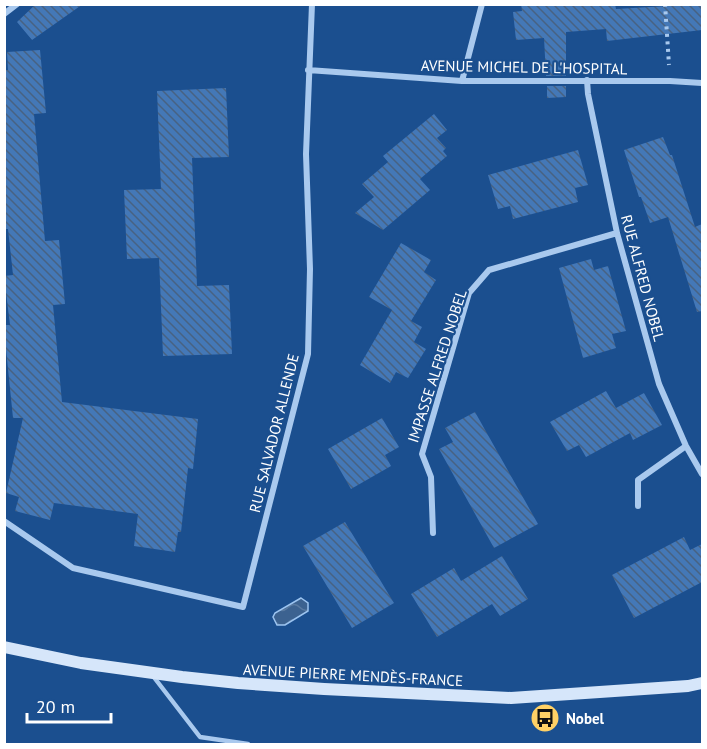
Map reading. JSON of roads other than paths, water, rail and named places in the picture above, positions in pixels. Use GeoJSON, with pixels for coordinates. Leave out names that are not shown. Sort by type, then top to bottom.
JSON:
{"type":"FeatureCollection","features":[{"type":"Feature","properties":{"kind":"street"},"geometry":{"type":"LineString","coordinates":[[4,14],[17,4]]}},
{"type":"Feature","properties":{"kind":"street","name":"RUE SALVADOR ALLENDE"},"geometry":{"type":"LineString","coordinates":[[4,521],[73,568],[243,607],[308,354],[310,269],[306,154],[312,4]]}},
{"type":"Feature","properties":{"kind":"street"},"geometry":{"type":"LineString","coordinates":[[462,81],[482,4]]}},
{"type":"Feature","properties":{"kind":"street","name":"AVENUE MICHEL DE L'HOSPITAL"},"geometry":{"type":"LineString","coordinates":[[308,69],[462,81],[587,80],[702,83]]}},
{"type":"Feature","properties":{"kind":"street","name":"RUE ALFRED NOBEL"},"geometry":{"type":"LineString","coordinates":[[587,80],[617,233],[659,384],[686,446],[702,474]]}},
{"type":"Feature","properties":{"kind":"street","name":"IMPASSE ALFRED NOBEL"},"geometry":{"type":"LineString","coordinates":[[433,533],[431,477],[422,454],[470,292],[489,270],[617,233]]}},
{"type":"Feature","properties":{"kind":"street"},"geometry":{"type":"LineString","coordinates":[[638,506],[638,480],[686,446]]}},
{"type":"Feature","properties":{"kind":"street","name":"AVENUE PIERRE MENDÈS-FRANCE"},"geometry":{"type":"LineString","coordinates":[[4,647],[81,663],[238,683],[324,690],[511,698],[688,686],[702,683]]}},
{"type":"Feature","properties":{"kind":"lane"},"geometry":{"type":"LineString","coordinates":[[149,672],[200,737],[248,744]]}},
{"type":"Feature","properties":{"kind":"water"},"geometry":{"type":"Polygon","coordinates":[[[301,598],[308,603],[308,611],[285,625],[277,625],[273,617],[275,613],[301,598]]]}},
{"type":"Feature","properties":{"kind":"place","name":"Nobel"},"geometry":{"type":"Point","coordinates":[545,718]}}]}
